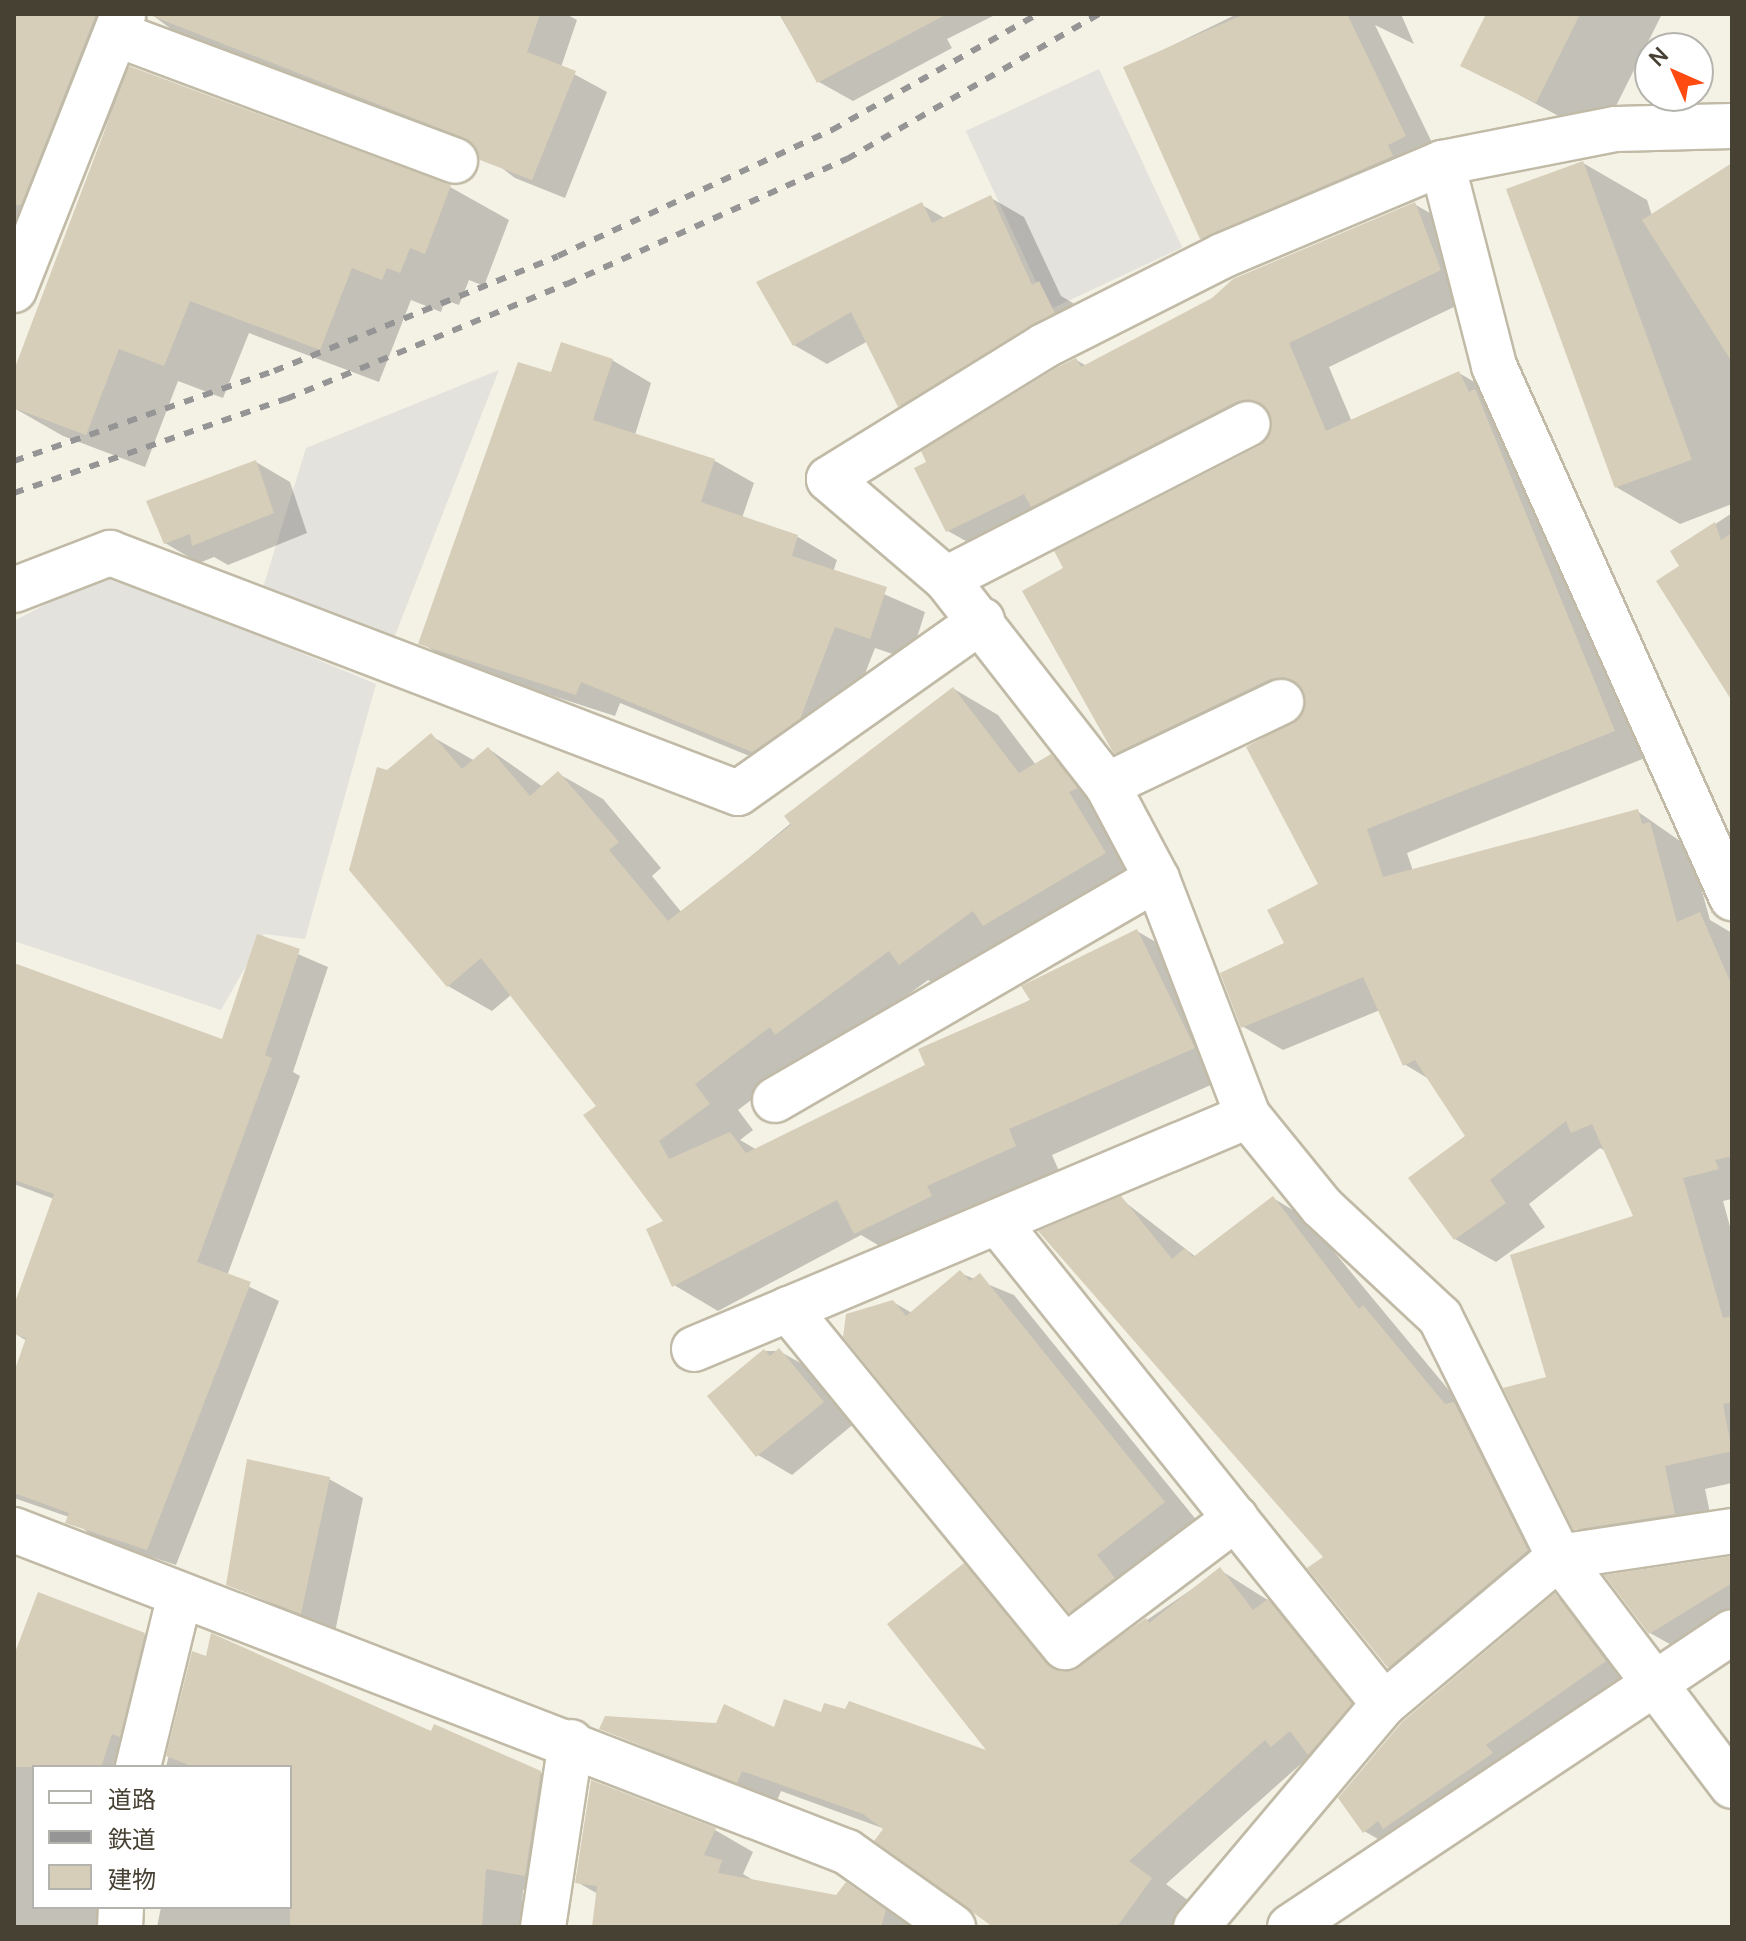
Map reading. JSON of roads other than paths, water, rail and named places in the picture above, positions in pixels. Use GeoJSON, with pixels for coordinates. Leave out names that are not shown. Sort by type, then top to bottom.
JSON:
{"type":"FeatureCollection","features":[{"type":"Feature","properties":{"kind":"street"},"geometry":{"type":"LineString","coordinates":[[14,290],[119,24],[455,161]]}},
{"type":"Feature","properties":{"kind":"street"},"geometry":{"type":"LineString","coordinates":[[1732,126],[1616,129],[1442,163],[1222,256],[1044,346],[829,479],[946,579],[982,620],[1107,785],[1157,879],[1248,1116],[1322,1207],[1440,1317],[1559,1557],[1648,1682],[1732,1786]]}},
{"type":"Feature","properties":{"kind":"street"},"geometry":{"type":"LineString","coordinates":[[1442,163],[1494,366],[1732,898]]}},
{"type":"Feature","properties":{"kind":"street"},"geometry":{"type":"LineString","coordinates":[[946,579],[1247,424]]}},
{"type":"Feature","properties":{"kind":"street"},"geometry":{"type":"LineString","coordinates":[[14,590],[110,553],[738,793],[982,620]]}},
{"type":"Feature","properties":{"kind":"street"},"geometry":{"type":"LineString","coordinates":[[1107,785],[1281,702]]}},
{"type":"Feature","properties":{"kind":"street"},"geometry":{"type":"LineString","coordinates":[[775,1100],[1157,879]]}},
{"type":"Feature","properties":{"kind":"street"},"geometry":{"type":"LineString","coordinates":[[694,1349],[999,1224],[1248,1116]]}},
{"type":"Feature","properties":{"kind":"street"},"geometry":{"type":"LineString","coordinates":[[999,1224],[1384,1704]]}},
{"type":"Feature","properties":{"kind":"street"},"geometry":{"type":"LineString","coordinates":[[788,1309],[1065,1647],[1236,1518]]}},
{"type":"Feature","properties":{"kind":"street"},"geometry":{"type":"LineString","coordinates":[[14,1530],[179,1599],[571,1742],[847,1852],[953,1927]]}},
{"type":"Feature","properties":{"kind":"street"},"geometry":{"type":"LineString","coordinates":[[1196,1927],[1384,1704],[1559,1557],[1732,1531]]}},
{"type":"Feature","properties":{"kind":"street"},"geometry":{"type":"LineString","coordinates":[[138,1765],[179,1599]]}},
{"type":"Feature","properties":{"kind":"street"},"geometry":{"type":"LineString","coordinates":[[1290,1927],[1648,1682],[1732,1632]]}},
{"type":"Feature","properties":{"kind":"street"},"geometry":{"type":"LineString","coordinates":[[543,1927],[571,1742]]}},
{"type":"Feature","properties":{"kind":"railway"},"geometry":{"type":"LineString","coordinates":[[14,461],[274,371],[558,256],[832,130],[1038,14]]}},
{"type":"Feature","properties":{"kind":"railway"},"geometry":{"type":"LineString","coordinates":[[14,493],[286,399],[567,284],[847,159],[1099,14]]}}]}
